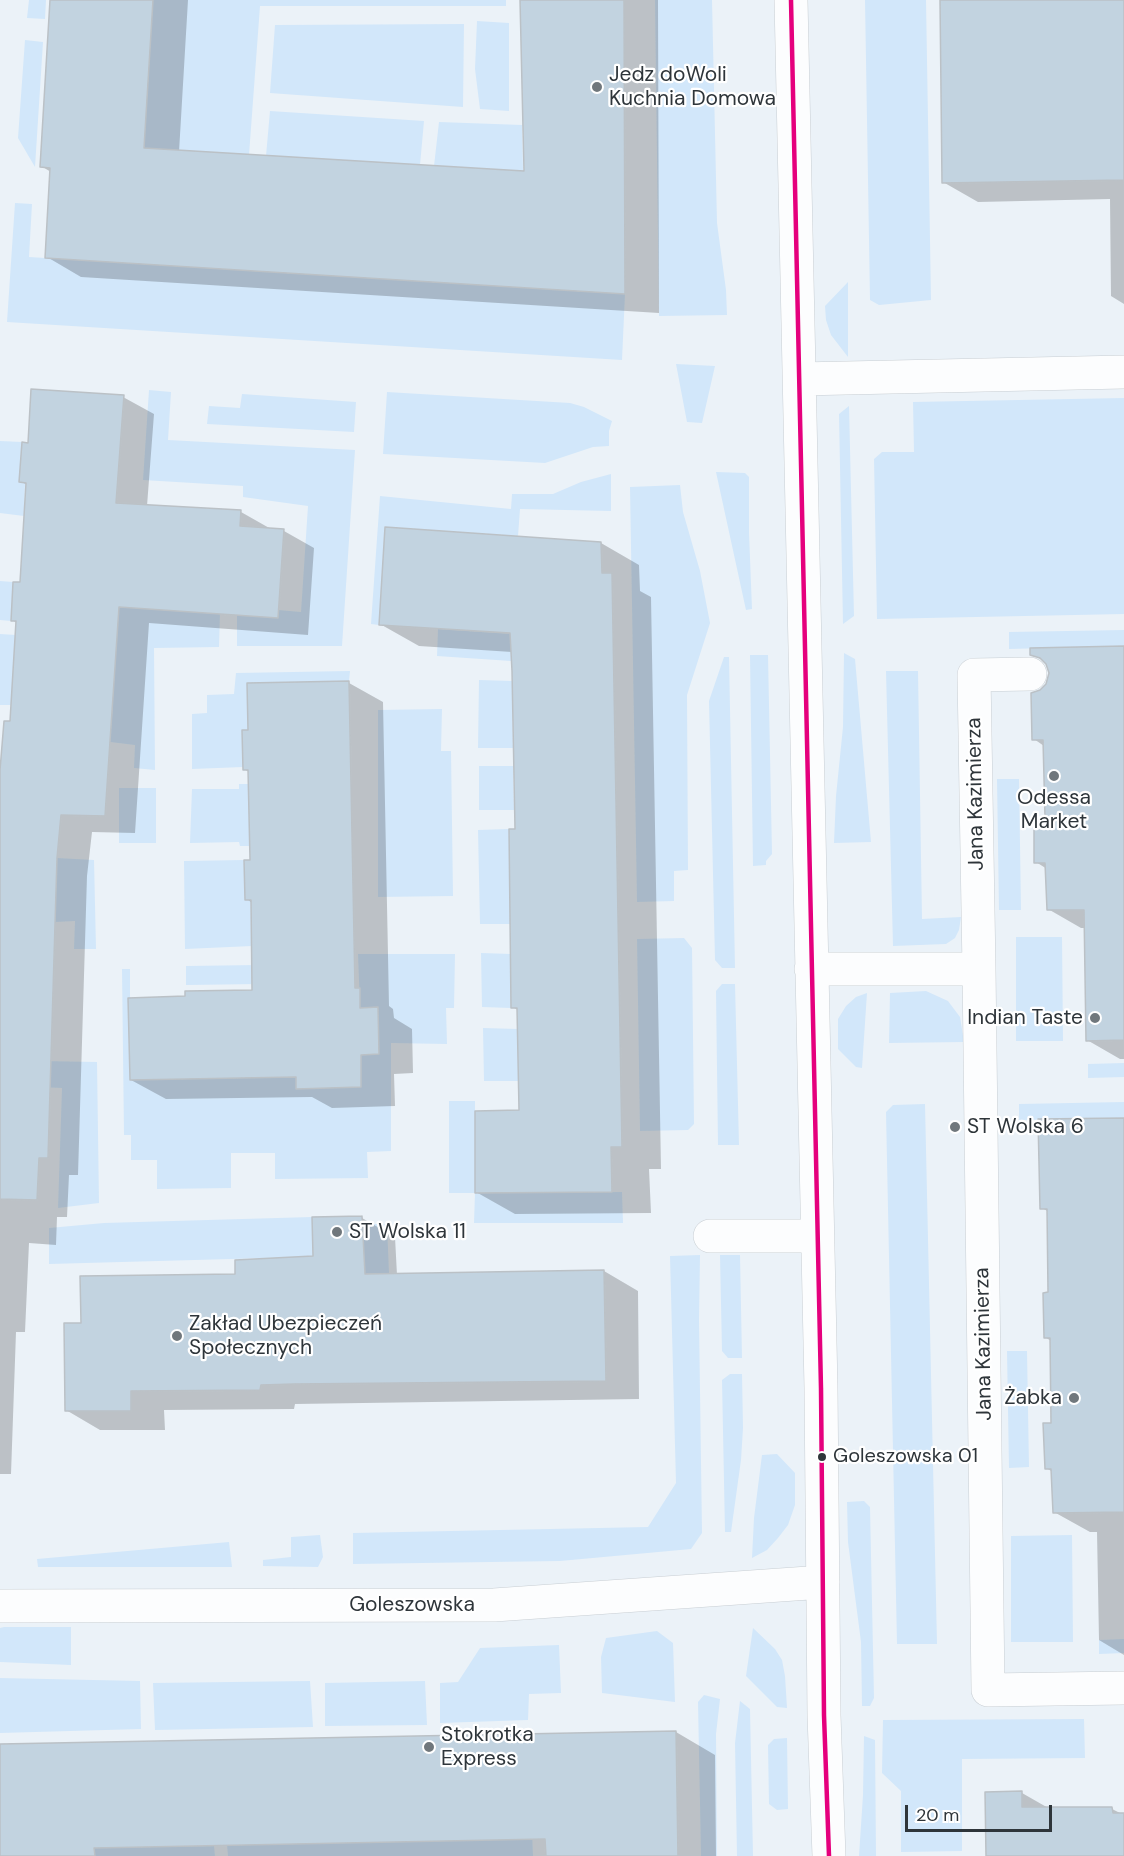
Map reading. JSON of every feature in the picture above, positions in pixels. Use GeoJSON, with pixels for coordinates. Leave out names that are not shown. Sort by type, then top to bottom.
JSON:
{"type":"FeatureCollection","features":[{"type":"Feature","properties":{"kind":"street"},"geometry":{"type":"LineString","coordinates":[[791,0],[817,1236],[824,1715],[829,1856]]}},
{"type":"Feature","properties":{"kind":"street"},"geometry":{"type":"LineString","coordinates":[[800,379],[1124,372]]}},
{"type":"Feature","properties":{"kind":"street","name":"Jana Kazimierza"},"geometry":{"type":"LineString","coordinates":[[1030,674],[974,675],[982,1115],[988,1690],[1124,1688]]}},
{"type":"Feature","properties":{"kind":"street"},"geometry":{"type":"LineString","coordinates":[[811,969],[979,969]]}},
{"type":"Feature","properties":{"kind":"street"},"geometry":{"type":"LineString","coordinates":[[710,1236],[817,1236]]}},
{"type":"Feature","properties":{"kind":"street","name":"Goleszowska"},"geometry":{"type":"LineString","coordinates":[[0,1606],[494,1605],[823,1582]]}},
{"type":"Feature","properties":{"kind":"shaded area"},"geometry":{"type":"Polygon","coordinates":[[[29,0],[46,0],[45,19],[27,18],[29,0]]]}},
{"type":"Feature","properties":{"kind":"shaded area"},"geometry":{"type":"Polygon","coordinates":[[[153,0],[506,0],[506,6],[260,6],[249,155],[144,148],[153,0]]]}},
{"type":"Feature","properties":{"kind":"shaded area"},"geometry":{"type":"Polygon","coordinates":[[[655,0],[712,0],[717,223],[727,315],[659,316],[655,0]]]}},
{"type":"Feature","properties":{"kind":"shaded area"},"geometry":{"type":"Polygon","coordinates":[[[865,0],[926,0],[931,300],[879,305],[870,300],[865,0]]]}},
{"type":"Feature","properties":{"kind":"shaded area"},"geometry":{"type":"Polygon","coordinates":[[[477,21],[509,23],[509,111],[480,109],[475,69],[477,21]]]}},
{"type":"Feature","properties":{"kind":"shaded area"},"geometry":{"type":"Polygon","coordinates":[[[464,24],[463,107],[270,93],[275,25],[464,24]]]}},
{"type":"Feature","properties":{"kind":"shaded area"},"geometry":{"type":"Polygon","coordinates":[[[25,40],[43,42],[35,167],[18,138],[25,40]]]}},
{"type":"Feature","properties":{"kind":"shaded area"},"geometry":{"type":"Polygon","coordinates":[[[270,111],[424,121],[420,165],[266,156],[270,111]]]}},
{"type":"Feature","properties":{"kind":"shaded area"},"geometry":{"type":"Polygon","coordinates":[[[439,122],[522,125],[523,171],[434,166],[439,122]]]}},
{"type":"Feature","properties":{"kind":"shaded area"},"geometry":{"type":"Polygon","coordinates":[[[15,203],[32,204],[29,257],[625,294],[622,360],[7,322],[15,203]]]}},
{"type":"Feature","properties":{"kind":"shaded area"},"geometry":{"type":"Polygon","coordinates":[[[848,282],[848,357],[831,335],[826,320],[825,306],[848,282]]]}},
{"type":"Feature","properties":{"kind":"shaded area"},"geometry":{"type":"Polygon","coordinates":[[[676,364],[715,366],[702,423],[687,422],[676,364]]]}},
{"type":"Feature","properties":{"kind":"shaded area"},"geometry":{"type":"Polygon","coordinates":[[[149,390],[171,392],[168,440],[355,450],[342,646],[237,646],[237,614],[278,610],[301,612],[308,506],[243,497],[243,486],[143,480],[149,390]]]}},
{"type":"Feature","properties":{"kind":"shaded area"},"geometry":{"type":"Polygon","coordinates":[[[387,392],[570,403],[584,407],[612,421],[609,446],[593,447],[545,463],[383,454],[387,392]]]}},
{"type":"Feature","properties":{"kind":"shaded area"},"geometry":{"type":"Polygon","coordinates":[[[242,394],[356,402],[354,432],[207,424],[209,406],[240,408],[242,394]]]}},
{"type":"Feature","properties":{"kind":"shaded area"},"geometry":{"type":"Polygon","coordinates":[[[1124,398],[1124,614],[877,619],[874,459],[882,452],[914,452],[913,402],[1124,398]]]}},
{"type":"Feature","properties":{"kind":"shaded area"},"geometry":{"type":"Polygon","coordinates":[[[849,406],[854,616],[843,624],[839,414],[849,406]]]}},
{"type":"Feature","properties":{"kind":"shaded area"},"geometry":{"type":"Polygon","coordinates":[[[0,441],[22,442],[19,482],[25,483],[24,516],[0,513],[0,441]]]}},
{"type":"Feature","properties":{"kind":"shaded area"},"geometry":{"type":"Polygon","coordinates":[[[716,472],[745,473],[749,477],[752,609],[746,610],[716,472]]]}},
{"type":"Feature","properties":{"kind":"shaded area"},"geometry":{"type":"Polygon","coordinates":[[[611,474],[611,511],[520,509],[518,536],[385,527],[379,625],[371,624],[380,496],[511,509],[512,494],[553,494],[581,482],[611,474]]]}},
{"type":"Feature","properties":{"kind":"shaded area"},"geometry":{"type":"Polygon","coordinates":[[[680,485],[683,512],[700,571],[710,623],[687,695],[688,870],[674,871],[674,901],[637,902],[630,487],[680,485]]]}},
{"type":"Feature","properties":{"kind":"shaded area"},"geometry":{"type":"Polygon","coordinates":[[[0,581],[13,582],[11,621],[0,620],[0,581]]]}},
{"type":"Feature","properties":{"kind":"shaded area"},"geometry":{"type":"Polygon","coordinates":[[[119,600],[220,613],[219,647],[154,648],[155,770],[134,768],[135,745],[110,742],[113,705],[103,704],[119,600]]]}},
{"type":"Feature","properties":{"kind":"shaded area"},"geometry":{"type":"Polygon","coordinates":[[[438,629],[511,634],[511,661],[437,656],[438,629]]]}},
{"type":"Feature","properties":{"kind":"shaded area"},"geometry":{"type":"Polygon","coordinates":[[[1124,630],[1124,646],[1009,649],[1009,632],[1124,630]]]}},
{"type":"Feature","properties":{"kind":"shaded area"},"geometry":{"type":"Polygon","coordinates":[[[0,634],[16,635],[11,705],[0,705],[0,634]]]}},
{"type":"Feature","properties":{"kind":"shaded area"},"geometry":{"type":"Polygon","coordinates":[[[844,653],[855,659],[871,842],[834,843],[843,727],[844,653]]]}},
{"type":"Feature","properties":{"kind":"shaded area"},"geometry":{"type":"Polygon","coordinates":[[[750,655],[768,655],[772,854],[766,861],[766,865],[753,866],[750,655]]]}},
{"type":"Feature","properties":{"kind":"shaded area"},"geometry":{"type":"Polygon","coordinates":[[[724,657],[729,657],[735,968],[722,968],[715,960],[709,701],[724,657]]]}},
{"type":"Feature","properties":{"kind":"shaded area"},"geometry":{"type":"Polygon","coordinates":[[[350,671],[349,681],[248,683],[248,730],[242,731],[243,767],[192,769],[192,714],[207,713],[207,695],[234,694],[236,673],[350,671]]]}},
{"type":"Feature","properties":{"kind":"shaded area"},"geometry":{"type":"Polygon","coordinates":[[[886,671],[918,671],[922,919],[961,917],[955,938],[946,944],[893,946],[886,671]]]}},
{"type":"Feature","properties":{"kind":"shaded area"},"geometry":{"type":"Polygon","coordinates":[[[479,680],[512,681],[513,748],[478,748],[479,680]]]}},
{"type":"Feature","properties":{"kind":"shaded area"},"geometry":{"type":"Polygon","coordinates":[[[442,709],[441,751],[451,751],[453,896],[378,897],[378,710],[442,709]]]}},
{"type":"Feature","properties":{"kind":"shaded area"},"geometry":{"type":"Polygon","coordinates":[[[479,766],[513,766],[514,810],[479,810],[479,766]]]}},
{"type":"Feature","properties":{"kind":"shaded area"},"geometry":{"type":"Polygon","coordinates":[[[997,779],[1019,779],[1021,910],[999,910],[997,779]]]}},
{"type":"Feature","properties":{"kind":"shaded area"},"geometry":{"type":"Polygon","coordinates":[[[239,784],[248,784],[250,846],[240,846],[239,842],[190,843],[192,789],[239,789],[239,784]]]}},
{"type":"Feature","properties":{"kind":"shaded area"},"geometry":{"type":"Polygon","coordinates":[[[119,788],[156,788],[156,843],[119,843],[119,788]]]}},
{"type":"Feature","properties":{"kind":"shaded area"},"geometry":{"type":"Polygon","coordinates":[[[509,829],[510,924],[480,924],[478,830],[509,829]]]}},
{"type":"Feature","properties":{"kind":"shaded area"},"geometry":{"type":"Polygon","coordinates":[[[57,858],[94,860],[96,949],[74,949],[75,921],[55,922],[57,858]]]}},
{"type":"Feature","properties":{"kind":"shaded area"},"geometry":{"type":"Polygon","coordinates":[[[244,860],[245,900],[251,900],[252,946],[185,949],[184,861],[244,860]]]}},
{"type":"Feature","properties":{"kind":"shaded area"},"geometry":{"type":"Polygon","coordinates":[[[1016,937],[1062,937],[1063,1041],[1016,1041],[1016,937]]]}},
{"type":"Feature","properties":{"kind":"shaded area"},"geometry":{"type":"Polygon","coordinates":[[[684,938],[692,948],[694,1124],[688,1130],[640,1131],[637,939],[684,938]]]}},
{"type":"Feature","properties":{"kind":"shaded area"},"geometry":{"type":"Polygon","coordinates":[[[481,953],[511,954],[511,1008],[482,1007],[481,953]]]}},
{"type":"Feature","properties":{"kind":"shaded area"},"geometry":{"type":"Polygon","coordinates":[[[358,954],[455,954],[454,1008],[446,1008],[447,1044],[391,1043],[391,1151],[367,1152],[368,1178],[275,1179],[275,1153],[231,1153],[231,1188],[157,1189],[157,1160],[131,1160],[131,1135],[124,1135],[122,969],[130,969],[130,1080],[296,1077],[296,1089],[361,1087],[361,1055],[379,1054],[378,1008],[360,1008],[358,954]]]}},
{"type":"Feature","properties":{"kind":"shaded area"},"geometry":{"type":"Polygon","coordinates":[[[259,965],[260,984],[186,985],[186,966],[259,965]]]}},
{"type":"Feature","properties":{"kind":"shaded area"},"geometry":{"type":"Polygon","coordinates":[[[722,984],[735,984],[739,1145],[718,1145],[716,991],[722,984]]]}},
{"type":"Feature","properties":{"kind":"shaded area"},"geometry":{"type":"Polygon","coordinates":[[[926,991],[948,1001],[960,1017],[964,1042],[889,1043],[890,993],[926,991]]]}},
{"type":"Feature","properties":{"kind":"shaded area"},"geometry":{"type":"Polygon","coordinates":[[[867,993],[862,1068],[856,1067],[838,1049],[838,1019],[846,1006],[856,997],[867,993]]]}},
{"type":"Feature","properties":{"kind":"shaded area"},"geometry":{"type":"Polygon","coordinates":[[[483,1028],[518,1029],[518,1059],[531,1081],[484,1081],[483,1028]]]}},
{"type":"Feature","properties":{"kind":"shaded area"},"geometry":{"type":"Polygon","coordinates":[[[41,1061],[97,1062],[99,1203],[58,1208],[62,1088],[40,1087],[41,1061]]]}},
{"type":"Feature","properties":{"kind":"shaded area"},"geometry":{"type":"Polygon","coordinates":[[[1124,1063],[1124,1077],[1088,1078],[1088,1064],[1124,1063]]]}},
{"type":"Feature","properties":{"kind":"shaded area"},"geometry":{"type":"Polygon","coordinates":[[[449,1101],[475,1101],[475,1193],[449,1193],[449,1101]]]}},
{"type":"Feature","properties":{"kind":"shaded area"},"geometry":{"type":"Polygon","coordinates":[[[1124,1102],[1124,1118],[1019,1120],[1019,1104],[1124,1102]]]}},
{"type":"Feature","properties":{"kind":"shaded area"},"geometry":{"type":"Polygon","coordinates":[[[925,1104],[937,1644],[897,1644],[886,1112],[893,1105],[925,1104]]]}},
{"type":"Feature","properties":{"kind":"shaded area"},"geometry":{"type":"Polygon","coordinates":[[[622,1192],[623,1223],[474,1223],[475,1193],[622,1192]]]}},
{"type":"Feature","properties":{"kind":"shaded area"},"geometry":{"type":"Polygon","coordinates":[[[312,1217],[313,1241],[362,1224],[387,1224],[389,1273],[306,1275],[304,1257],[49,1264],[49,1228],[104,1223],[312,1217]]]}},
{"type":"Feature","properties":{"kind":"shaded area"},"geometry":{"type":"Polygon","coordinates":[[[700,1255],[702,1533],[691,1549],[560,1561],[353,1564],[353,1533],[648,1527],[676,1483],[670,1256],[700,1255]]]}},
{"type":"Feature","properties":{"kind":"shaded area"},"geometry":{"type":"Polygon","coordinates":[[[720,1255],[740,1255],[742,1358],[728,1358],[722,1351],[720,1255]]]}},
{"type":"Feature","properties":{"kind":"shaded area"},"geometry":{"type":"Polygon","coordinates":[[[1007,1351],[1027,1351],[1029,1467],[1009,1468],[1007,1351]]]}},
{"type":"Feature","properties":{"kind":"shaded area"},"geometry":{"type":"Polygon","coordinates":[[[730,1374],[742,1374],[743,1428],[731,1532],[725,1532],[722,1380],[730,1374]]]}},
{"type":"Feature","properties":{"kind":"shaded area"},"geometry":{"type":"Polygon","coordinates":[[[777,1454],[795,1473],[795,1505],[788,1525],[778,1538],[767,1550],[752,1558],[754,1518],[762,1455],[777,1454]]]}},
{"type":"Feature","properties":{"kind":"shaded area"},"geometry":{"type":"Polygon","coordinates":[[[864,1501],[870,1507],[874,1698],[870,1706],[862,1706],[861,1642],[848,1542],[847,1502],[864,1501]]]}},
{"type":"Feature","properties":{"kind":"shaded area"},"geometry":{"type":"Polygon","coordinates":[[[320,1535],[323,1557],[318,1567],[263,1566],[263,1560],[291,1557],[291,1537],[320,1535]]]}},
{"type":"Feature","properties":{"kind":"shaded area"},"geometry":{"type":"Polygon","coordinates":[[[1072,1535],[1073,1642],[1011,1642],[1011,1536],[1072,1535]]]}},
{"type":"Feature","properties":{"kind":"shaded area"},"geometry":{"type":"Polygon","coordinates":[[[229,1542],[232,1567],[38,1567],[37,1559],[229,1542]]]}},
{"type":"Feature","properties":{"kind":"shaded area"},"geometry":{"type":"Polygon","coordinates":[[[71,1627],[71,1665],[0,1662],[0,1628],[71,1627]]]}},
{"type":"Feature","properties":{"kind":"shaded area"},"geometry":{"type":"Polygon","coordinates":[[[753,1628],[775,1649],[782,1660],[787,1708],[777,1707],[746,1676],[753,1628]]]}},
{"type":"Feature","properties":{"kind":"shaded area"},"geometry":{"type":"Polygon","coordinates":[[[657,1631],[673,1643],[675,1702],[602,1693],[601,1657],[606,1638],[657,1631]]]}},
{"type":"Feature","properties":{"kind":"shaded area"},"geometry":{"type":"Polygon","coordinates":[[[1124,1639],[1124,1653],[1099,1654],[1099,1640],[1124,1639]]]}},
{"type":"Feature","properties":{"kind":"shaded area"},"geometry":{"type":"Polygon","coordinates":[[[559,1645],[561,1693],[529,1694],[528,1720],[440,1723],[440,1683],[458,1682],[480,1648],[559,1645]]]}},
{"type":"Feature","properties":{"kind":"shaded area"},"geometry":{"type":"Polygon","coordinates":[[[0,1678],[140,1681],[141,1729],[0,1733],[0,1678]]]}},
{"type":"Feature","properties":{"kind":"shaded area"},"geometry":{"type":"Polygon","coordinates":[[[310,1681],[313,1727],[155,1730],[153,1683],[310,1681]]]}},
{"type":"Feature","properties":{"kind":"shaded area"},"geometry":{"type":"Polygon","coordinates":[[[425,1681],[427,1725],[325,1726],[325,1683],[425,1681]]]}},
{"type":"Feature","properties":{"kind":"shaded area"},"geometry":{"type":"Polygon","coordinates":[[[704,1695],[720,1699],[716,1734],[717,1856],[701,1856],[698,1702],[704,1695]]]}},
{"type":"Feature","properties":{"kind":"shaded area"},"geometry":{"type":"Polygon","coordinates":[[[740,1701],[750,1709],[753,1856],[737,1856],[735,1743],[740,1701]]]}},
{"type":"Feature","properties":{"kind":"shaded area"},"geometry":{"type":"Polygon","coordinates":[[[1084,1719],[1085,1758],[962,1759],[962,1851],[901,1852],[901,1791],[882,1773],[883,1720],[1084,1719]]]}},
{"type":"Feature","properties":{"kind":"shaded area"},"geometry":{"type":"Polygon","coordinates":[[[486,1733],[528,1733],[533,1856],[228,1856],[227,1845],[488,1840],[486,1733]]]}},
{"type":"Feature","properties":{"kind":"shaded area"},"geometry":{"type":"Polygon","coordinates":[[[864,1736],[875,1740],[876,1856],[859,1856],[864,1736]]]}},
{"type":"Feature","properties":{"kind":"shaded area"},"geometry":{"type":"Polygon","coordinates":[[[787,1738],[788,1809],[777,1810],[769,1804],[768,1745],[774,1739],[787,1738]]]}},
{"type":"Feature","properties":{"kind":"shaded area"},"geometry":{"type":"Polygon","coordinates":[[[214,1846],[215,1856],[95,1856],[94,1848],[214,1846]]]}},
{"type":"Feature","properties":{"kind":"building"},"geometry":{"type":"Polygon","coordinates":[[[50,0],[153,0],[144,148],[524,171],[520,0],[624,0],[625,294],[45,258],[50,168],[40,167],[50,0]]]}},
{"type":"Feature","properties":{"kind":"building"},"geometry":{"type":"Polygon","coordinates":[[[940,0],[1124,0],[1124,180],[942,183],[940,0]]]}},
{"type":"Feature","properties":{"kind":"building"},"geometry":{"type":"Polygon","coordinates":[[[31,389],[124,395],[116,503],[241,510],[240,526],[284,529],[278,618],[119,607],[105,816],[61,815],[57,858],[48,1158],[39,1158],[37,1200],[0,1199],[0,770],[4,721],[10,721],[16,621],[11,621],[13,582],[20,582],[26,483],[19,482],[22,442],[28,443],[31,389]]]}},
{"type":"Feature","properties":{"kind":"building"},"geometry":{"type":"Polygon","coordinates":[[[385,527],[601,542],[602,573],[612,573],[622,1147],[611,1147],[612,1192],[475,1193],[475,1111],[519,1110],[517,1008],[511,1008],[509,829],[515,829],[510,633],[379,625],[385,527]]]}},
{"type":"Feature","properties":{"kind":"building"},"geometry":{"type":"Polygon","coordinates":[[[1124,646],[1124,1040],[1086,1041],[1084,910],[1047,910],[1045,863],[1034,863],[1034,818],[1045,818],[1043,740],[1032,740],[1031,693],[1040,690],[1046,684],[1049,673],[1046,664],[1040,658],[1030,655],[1030,648],[1124,646]]]}},
{"type":"Feature","properties":{"kind":"building"},"geometry":{"type":"Polygon","coordinates":[[[349,681],[355,988],[360,988],[360,1008],[378,1007],[379,1054],[361,1055],[361,1087],[296,1089],[296,1077],[130,1080],[128,998],[185,996],[185,991],[252,990],[251,900],[245,900],[244,860],[250,860],[248,770],[243,770],[242,730],[248,730],[247,683],[349,681]]]}},
{"type":"Feature","properties":{"kind":"building"},"geometry":{"type":"Polygon","coordinates":[[[1124,1118],[1124,1512],[1053,1513],[1051,1469],[1045,1469],[1043,1423],[1051,1423],[1050,1338],[1044,1338],[1043,1293],[1048,1292],[1047,1209],[1040,1209],[1038,1119],[1124,1118]]]}},
{"type":"Feature","properties":{"kind":"building"},"geometry":{"type":"Polygon","coordinates":[[[362,1216],[365,1274],[604,1270],[606,1381],[294,1384],[261,1385],[260,1390],[131,1391],[131,1411],[65,1411],[64,1323],[81,1323],[80,1276],[235,1274],[235,1260],[313,1256],[312,1217],[362,1216]]]}},
{"type":"Feature","properties":{"kind":"building"},"geometry":{"type":"Polygon","coordinates":[[[676,1731],[678,1856],[546,1856],[545,1839],[94,1848],[95,1856],[0,1856],[0,1744],[676,1731]]]}},
{"type":"Feature","properties":{"kind":"building"},"geometry":{"type":"Polygon","coordinates":[[[1022,1791],[1022,1807],[1112,1807],[1113,1813],[1124,1813],[1124,1856],[986,1856],[985,1792],[1022,1791]]]}},
{"type":"Feature","properties":{"kind":"transit line"},"geometry":{"type":"LineString","coordinates":[[791,0],[821,1388],[824,1715],[829,1856]]}},
{"type":"Feature","properties":{"kind":"place","name":"Jedz doWoli Kuchnia Domowa"},"geometry":{"type":"Point","coordinates":[597,87]}},
{"type":"Feature","properties":{"kind":"place","name":"Odessa Market"},"geometry":{"type":"Point","coordinates":[1054,776]}},
{"type":"Feature","properties":{"kind":"place","name":"Indian Taste"},"geometry":{"type":"Point","coordinates":[1095,1018]}},
{"type":"Feature","properties":{"kind":"place","name":"ST Wolska 6"},"geometry":{"type":"Point","coordinates":[955,1127]}},
{"type":"Feature","properties":{"kind":"place","name":"ST Wolska 11"},"geometry":{"type":"Point","coordinates":[337,1232]}},
{"type":"Feature","properties":{"kind":"place","name":"Zakład Ubezpieczeń Społecznych"},"geometry":{"type":"Point","coordinates":[177,1336]}},
{"type":"Feature","properties":{"kind":"place","name":"Żabka"},"geometry":{"type":"Point","coordinates":[1074,1398]}},
{"type":"Feature","properties":{"kind":"place","name":"Goleszowska 01"},"geometry":{"type":"Point","coordinates":[822,1457]}},
{"type":"Feature","properties":{"kind":"place","name":"Stokrotka Express"},"geometry":{"type":"Point","coordinates":[429,1747]}}]}
